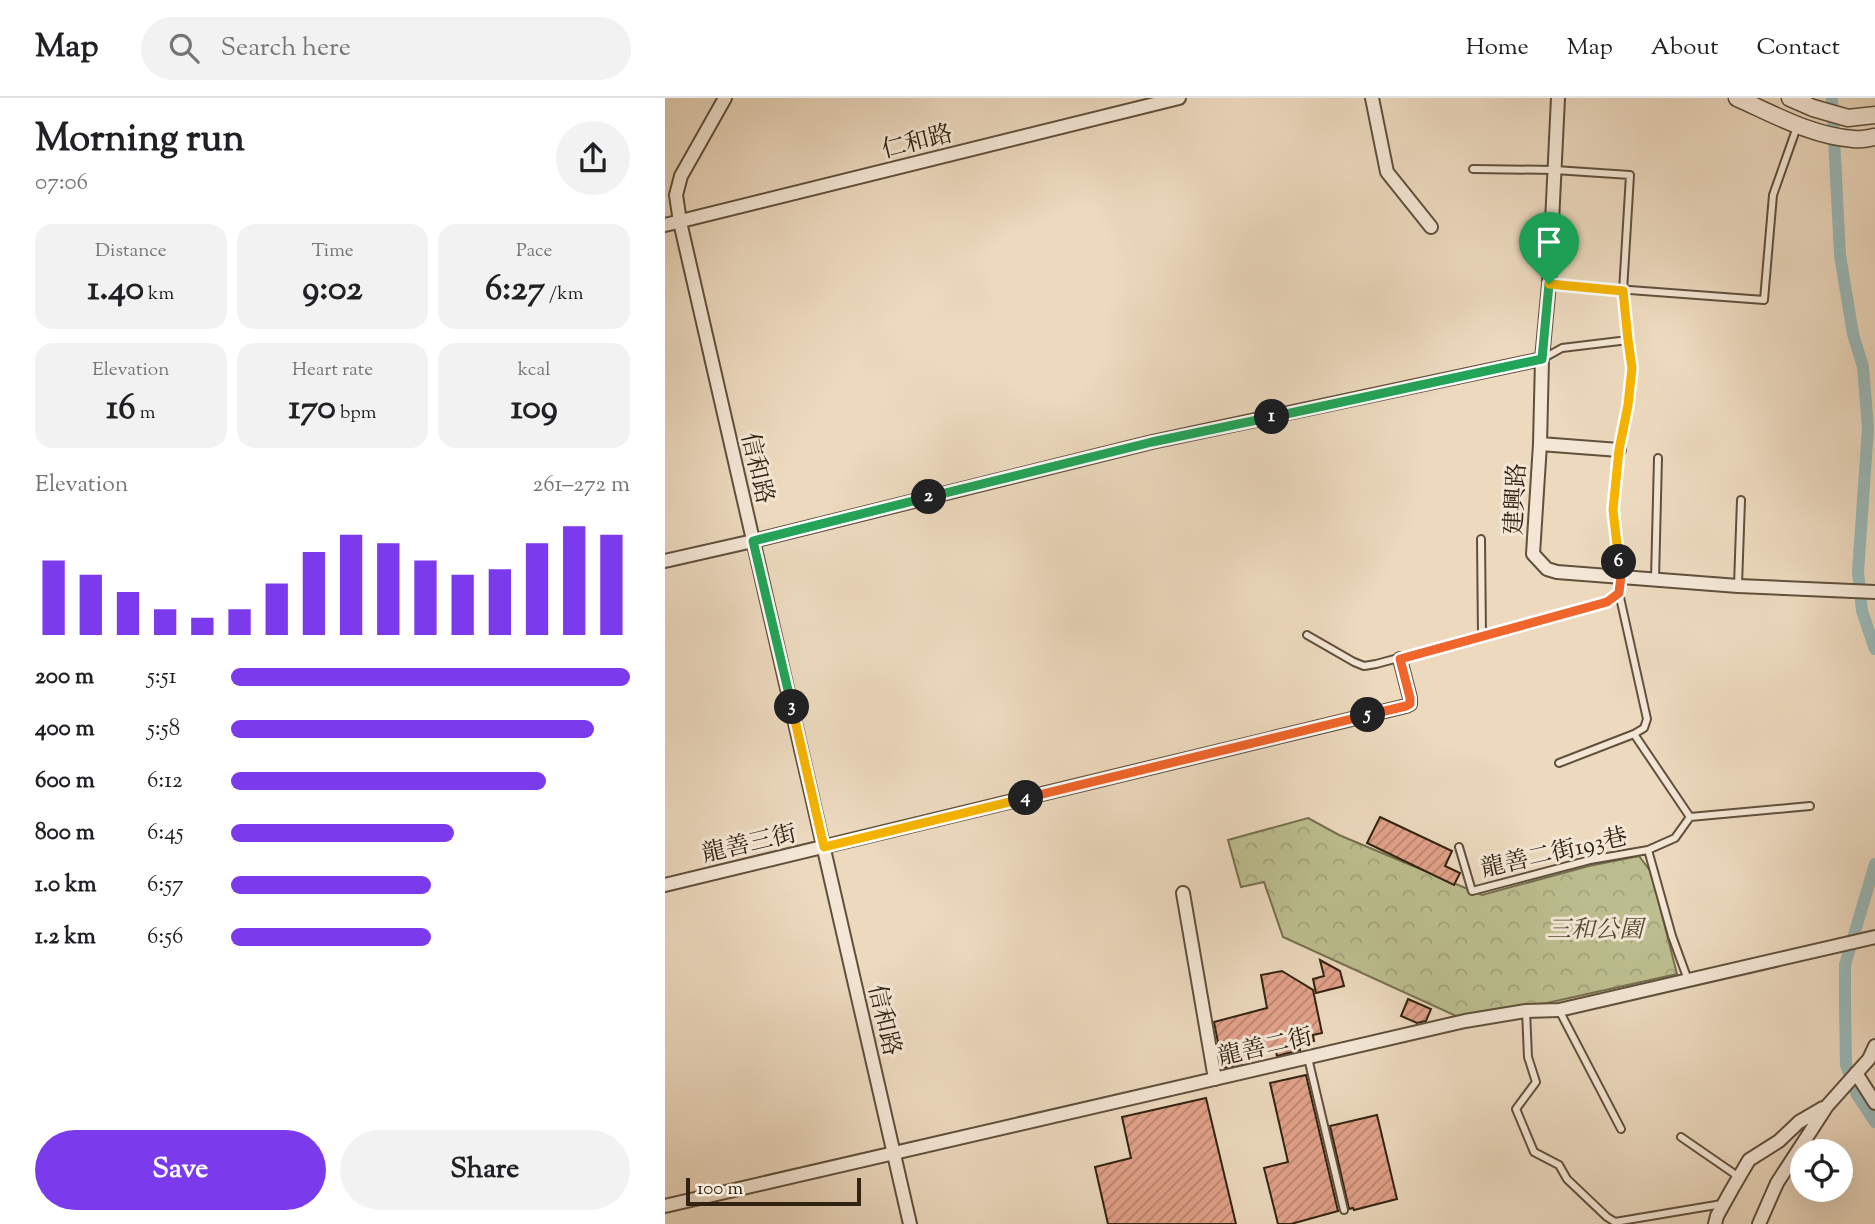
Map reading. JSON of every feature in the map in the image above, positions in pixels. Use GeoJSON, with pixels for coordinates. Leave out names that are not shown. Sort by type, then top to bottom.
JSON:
{"type":"FeatureCollection","features":[{"type":"Feature","properties":{"kind":"street","name":"信和路"},"geometry":{"type":"LineString","coordinates":[[725,98],[681,176],[676,195],[680,222],[910,1224]]}},
{"type":"Feature","properties":{"kind":"street","name":"仁和路"},"geometry":{"type":"LineString","coordinates":[[665,225],[1179,98]]}},
{"type":"Feature","properties":{"kind":"street"},"geometry":{"type":"LineString","coordinates":[[1372,98],[1387,172],[1431,227]]}},
{"type":"Feature","properties":{"kind":"street","name":"建興路"},"geometry":{"type":"LineString","coordinates":[[1558,98],[1533,554],[1546,569],[1557,572],[1875,593]]}},
{"type":"Feature","properties":{"kind":"street"},"geometry":{"type":"LineString","coordinates":[[1737,98],[1798,125],[1836,137],[1855,140],[1875,138]]}},
{"type":"Feature","properties":{"kind":"street"},"geometry":{"type":"LineString","coordinates":[[1790,98],[1848,118],[1875,115]]}},
{"type":"Feature","properties":{"kind":"street"},"geometry":{"type":"LineString","coordinates":[[665,561],[1152,442],[1542,359]]}},
{"type":"Feature","properties":{"kind":"street"},"geometry":{"type":"LineString","coordinates":[[1540,444],[1619,450]]}},
{"type":"Feature","properties":{"kind":"street","name":"龍善三街"},"geometry":{"type":"LineString","coordinates":[[665,884],[1406,706],[1410,704],[1410,698],[1400,659]]}},
{"type":"Feature","properties":{"kind":"street"},"geometry":{"type":"LineString","coordinates":[[1182,893],[1215,1079]]}},
{"type":"Feature","properties":{"kind":"street","name":"龍善二街"},"geometry":{"type":"LineString","coordinates":[[665,1206],[1465,1021],[1526,1011],[1559,1010],[1875,937]]}},
{"type":"Feature","properties":{"kind":"street"},"geometry":{"type":"LineString","coordinates":[[1759,1224],[1777,1183],[1827,1107],[1869,1059],[1875,1046]]}},
{"type":"Feature","properties":{"kind":"street"},"geometry":{"type":"LineString","coordinates":[[1853,1077],[1875,1103]]}},
{"type":"Feature","properties":{"kind":"street"},"geometry":{"type":"LineString","coordinates":[[1715,1224],[1749,1160],[1779,1141],[1799,1122],[1827,1107]]}},
{"type":"Feature","properties":{"kind":"lane"},"geometry":{"type":"LineString","coordinates":[[1549,284],[1764,300],[1773,195],[1798,125]]}},
{"type":"Feature","properties":{"kind":"lane"},"geometry":{"type":"LineString","coordinates":[[1473,169],[1555,170],[1630,175],[1623,291],[1632,368],[1613,510],[1621,576],[1619,593],[1647,719],[1644,728],[1634,734],[1559,763]]}},
{"type":"Feature","properties":{"kind":"lane"},"geometry":{"type":"LineString","coordinates":[[1542,359],[1563,348],[1628,340]]}},
{"type":"Feature","properties":{"kind":"lane"},"geometry":{"type":"LineString","coordinates":[[1655,579],[1658,458]]}},
{"type":"Feature","properties":{"kind":"lane"},"geometry":{"type":"LineString","coordinates":[[1738,586],[1741,500]]}},
{"type":"Feature","properties":{"kind":"lane"},"geometry":{"type":"LineString","coordinates":[[1481,539],[1482,636]]}},
{"type":"Feature","properties":{"kind":"lane"},"geometry":{"type":"LineString","coordinates":[[1307,635],[1364,666],[1400,659],[1607,602],[1619,593]]}},
{"type":"Feature","properties":{"kind":"lane"},"geometry":{"type":"LineString","coordinates":[[1634,734],[1690,817],[1810,806]]}},
{"type":"Feature","properties":{"kind":"lane","name":"龍善二街193巷"},"geometry":{"type":"LineString","coordinates":[[1459,847],[1472,891],[1590,860],[1648,850],[1675,838],[1690,817]]}},
{"type":"Feature","properties":{"kind":"lane","name":"龍善二街193巷"},"geometry":{"type":"LineString","coordinates":[[1648,850],[1671,936],[1688,980]]}},
{"type":"Feature","properties":{"kind":"lane"},"geometry":{"type":"LineString","coordinates":[[1559,1010],[1621,1129]]}},
{"type":"Feature","properties":{"kind":"lane"},"geometry":{"type":"LineString","coordinates":[[1526,1011],[1528,1057],[1536,1082],[1517,1109],[1534,1152],[1559,1165],[1567,1179],[1615,1222],[1724,1204]]}},
{"type":"Feature","properties":{"kind":"lane"},"geometry":{"type":"LineString","coordinates":[[1308,1058],[1344,1210]]}},
{"type":"Feature","properties":{"kind":"lane"},"geometry":{"type":"LineString","coordinates":[[1681,1137],[1739,1177]]}},
{"type":"Feature","properties":{"kind":"green space","name":"三和公園"},"geometry":{"type":"Polygon","coordinates":[[[1308,818],[1339,835],[1482,895],[1589,866],[1639,856],[1651,872],[1677,974],[1547,1003],[1456,1016],[1283,937],[1264,882],[1241,887],[1228,840],[1308,818]]]}},
{"type":"Feature","properties":{"kind":"building"},"geometry":{"type":"Polygon","coordinates":[[[1380,817],[1452,851],[1445,866],[1460,873],[1454,885],[1367,843],[1380,817]]]}},
{"type":"Feature","properties":{"kind":"building"},"geometry":{"type":"Polygon","coordinates":[[[1320,960],[1340,971],[1344,986],[1316,993],[1313,979],[1324,976],[1320,960]]]}},
{"type":"Feature","properties":{"kind":"building"},"geometry":{"type":"Polygon","coordinates":[[[1282,971],[1313,990],[1322,1033],[1313,1035],[1314,1041],[1299,1044],[1300,1050],[1277,1056],[1275,1048],[1240,1056],[1242,1064],[1223,1068],[1214,1022],[1267,1008],[1261,975],[1282,971]]]}},
{"type":"Feature","properties":{"kind":"building"},"geometry":{"type":"Polygon","coordinates":[[[1408,999],[1431,1009],[1426,1021],[1417,1023],[1401,1016],[1408,999]]]}},
{"type":"Feature","properties":{"kind":"building"},"geometry":{"type":"Polygon","coordinates":[[[1306,1075],[1338,1211],[1291,1224],[1278,1224],[1264,1168],[1288,1162],[1270,1083],[1306,1075]]]}},
{"type":"Feature","properties":{"kind":"building"},"geometry":{"type":"Polygon","coordinates":[[[1206,1098],[1236,1224],[1108,1224],[1095,1167],[1131,1158],[1122,1117],[1206,1098]]]}},
{"type":"Feature","properties":{"kind":"building"},"geometry":{"type":"Polygon","coordinates":[[[1377,1115],[1397,1199],[1349,1209],[1330,1126],[1377,1115]]]}},
{"type":"Feature","properties":{"kind":"waterway"},"geometry":{"type":"LineString","coordinates":[[1832,98],[1840,255],[1853,334],[1863,367],[1868,428],[1858,572],[1862,611],[1875,649]]}},
{"type":"Feature","properties":{"kind":"waterway"},"geometry":{"type":"LineString","coordinates":[[1875,864],[1845,965],[1846,1065],[1857,1095],[1875,1122]]}},
{"type":"Feature","properties":{"kind":"route"},"geometry":{"type":"LineString","coordinates":[[1549,284],[1623,291],[1632,368],[1613,510],[1621,576],[1619,593],[1613,599],[1400,659],[1410,698],[1410,704],[1406,706],[824,847],[753,541],[1152,442],[1542,359],[1549,284]]}}]}
